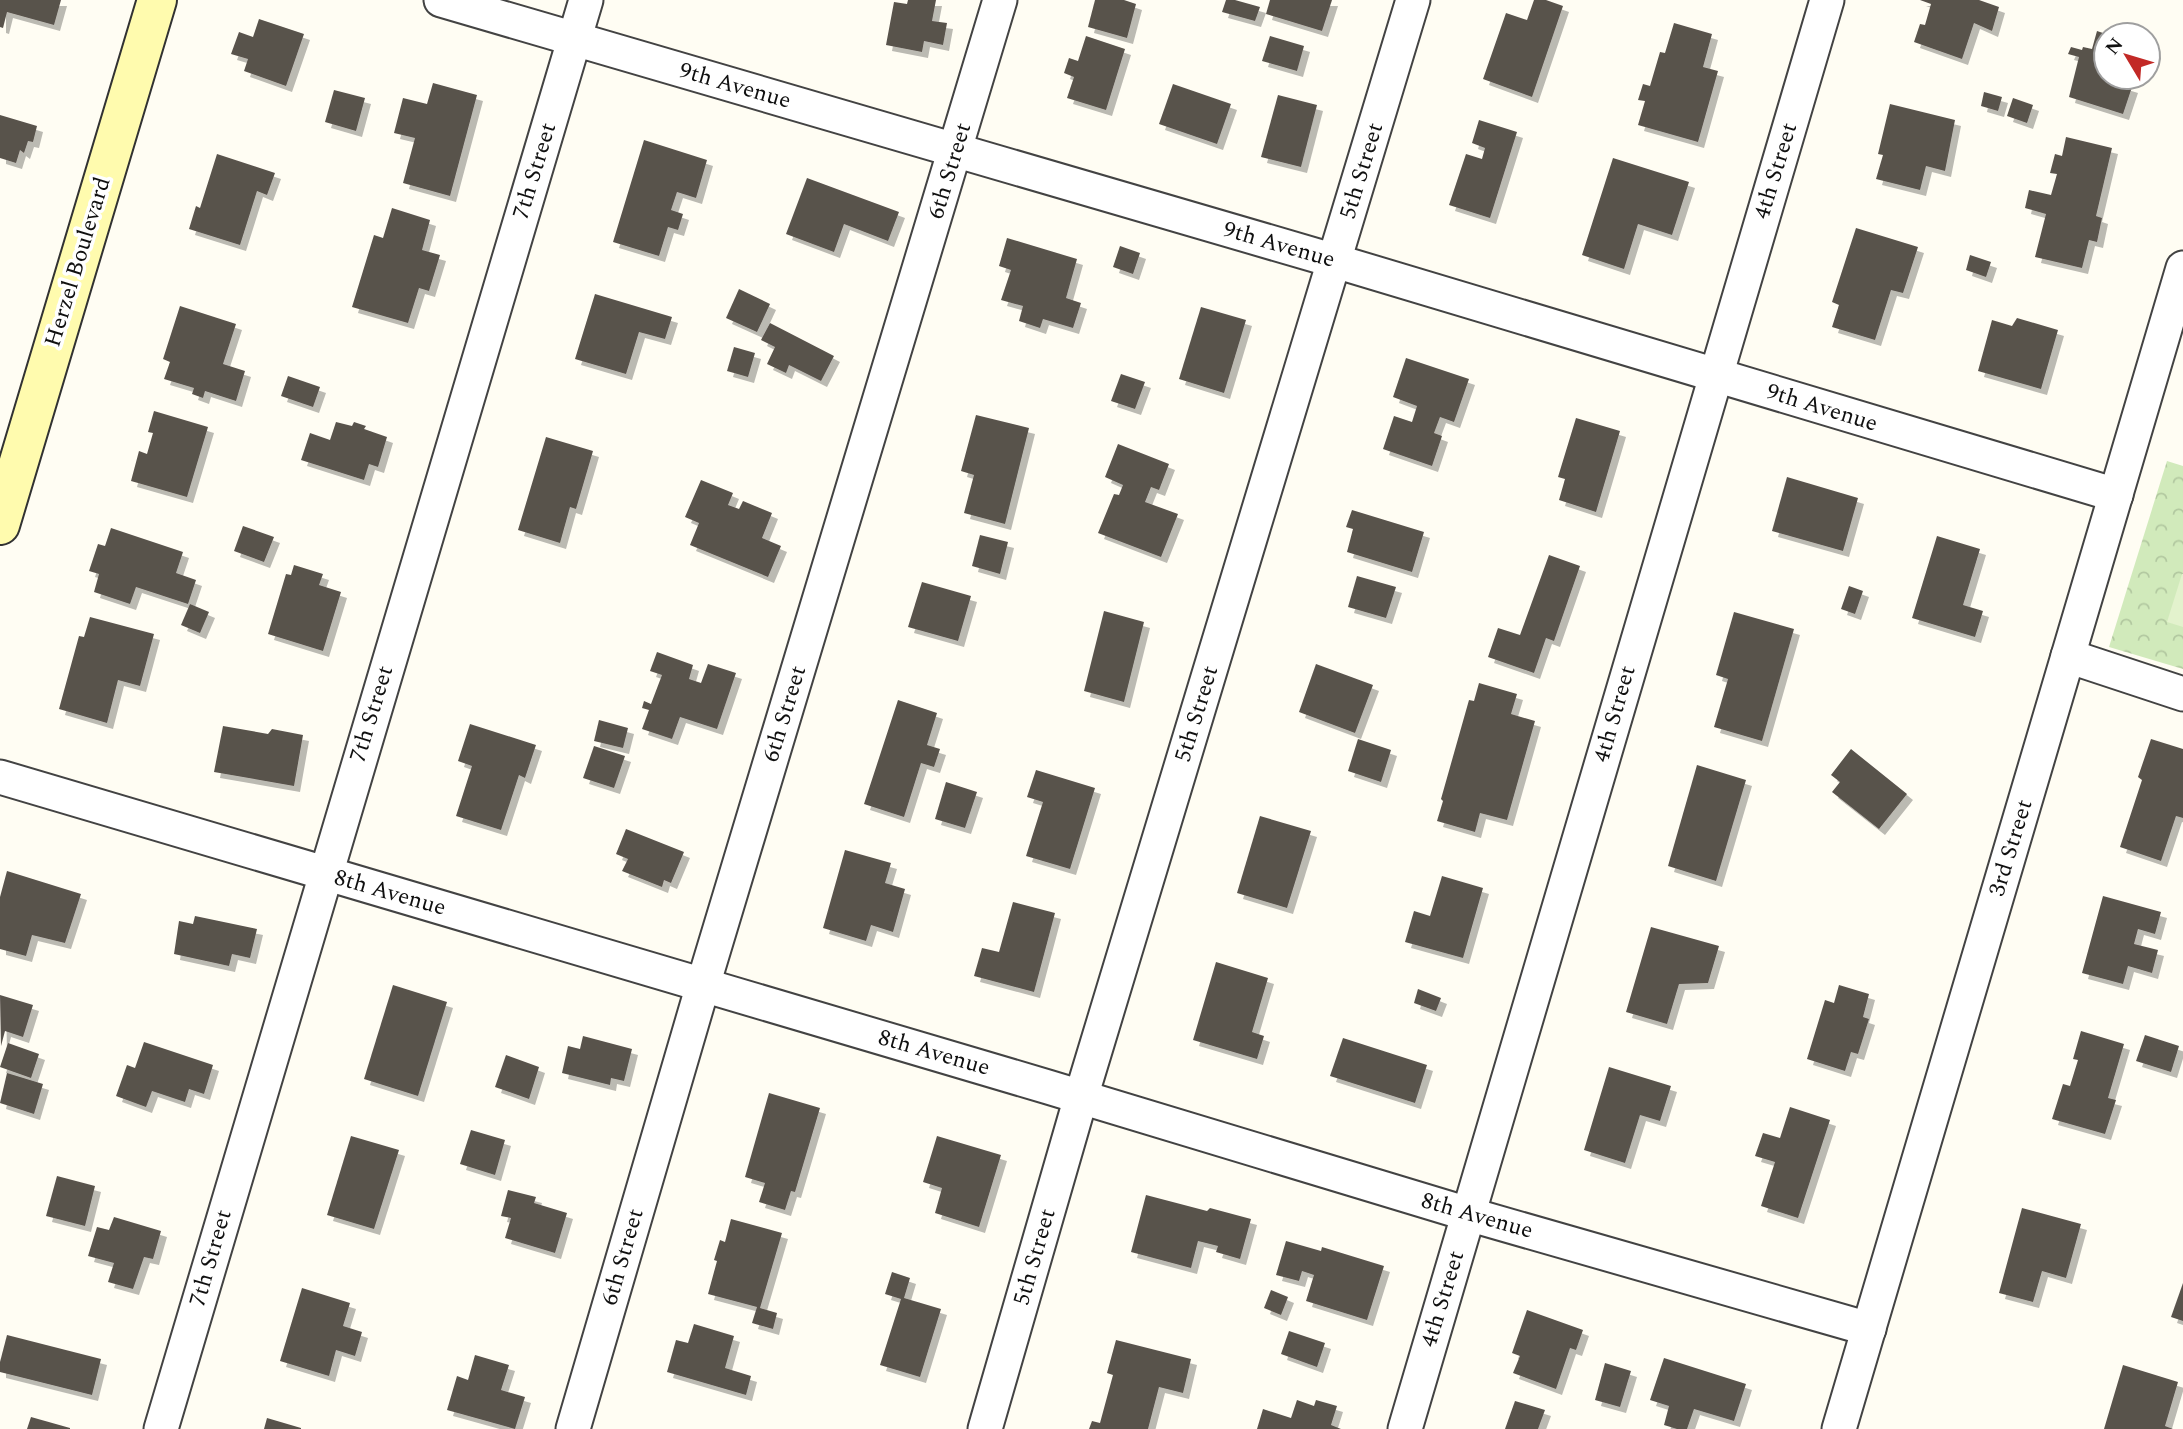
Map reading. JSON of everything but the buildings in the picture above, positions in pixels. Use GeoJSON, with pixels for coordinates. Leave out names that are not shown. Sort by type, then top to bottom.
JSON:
{"type":"FeatureCollection","features":[{"type":"Feature","properties":{"kind":"street","name":"Herzel Boulevard"},"geometry":{"type":"LineString","coordinates":[[0,525],[157,0]]}},
{"type":"Feature","properties":{"kind":"street","name":"9th Avenue"},"geometry":{"type":"LineString","coordinates":[[441,0],[1335,261],[2116,495]]}},
{"type":"Feature","properties":{"kind":"street","name":"7th Street"},"geometry":{"type":"LineString","coordinates":[[161,1429],[324,873],[586,0]]}},
{"type":"Feature","properties":{"kind":"street","name":"6th Street"},"geometry":{"type":"LineString","coordinates":[[573,1429],[703,985],[1000,0]]}},
{"type":"Feature","properties":{"kind":"street","name":"5th Street"},"geometry":{"type":"LineString","coordinates":[[985,1429],[1081,1097],[1413,0]]}},
{"type":"Feature","properties":{"kind":"street","name":"4th Street"},"geometry":{"type":"LineString","coordinates":[[1405,1429],[1827,0]]}},
{"type":"Feature","properties":{"kind":"street","name":"3rd Street"},"geometry":{"type":"LineString","coordinates":[[1839,1429],[2183,268]]}},
{"type":"Feature","properties":{"kind":"street"},"geometry":{"type":"LineString","coordinates":[[2068,656],[2183,694]]}},
{"type":"Feature","properties":{"kind":"street","name":"8th Avenue"},"geometry":{"type":"LineString","coordinates":[[0,776],[1468,1214],[1869,1329]]}},
{"type":"Feature","properties":{"kind":"green space"},"geometry":{"type":"Polygon","coordinates":[[[2167,461],[2183,466],[2183,669],[2109,647],[2167,461]]]}},
{"type":"Feature","properties":{"kind":"green space"},"geometry":{"type":"Polygon","coordinates":[[[2183,574],[2183,627],[2167,622],[2183,574]]]}}]}
